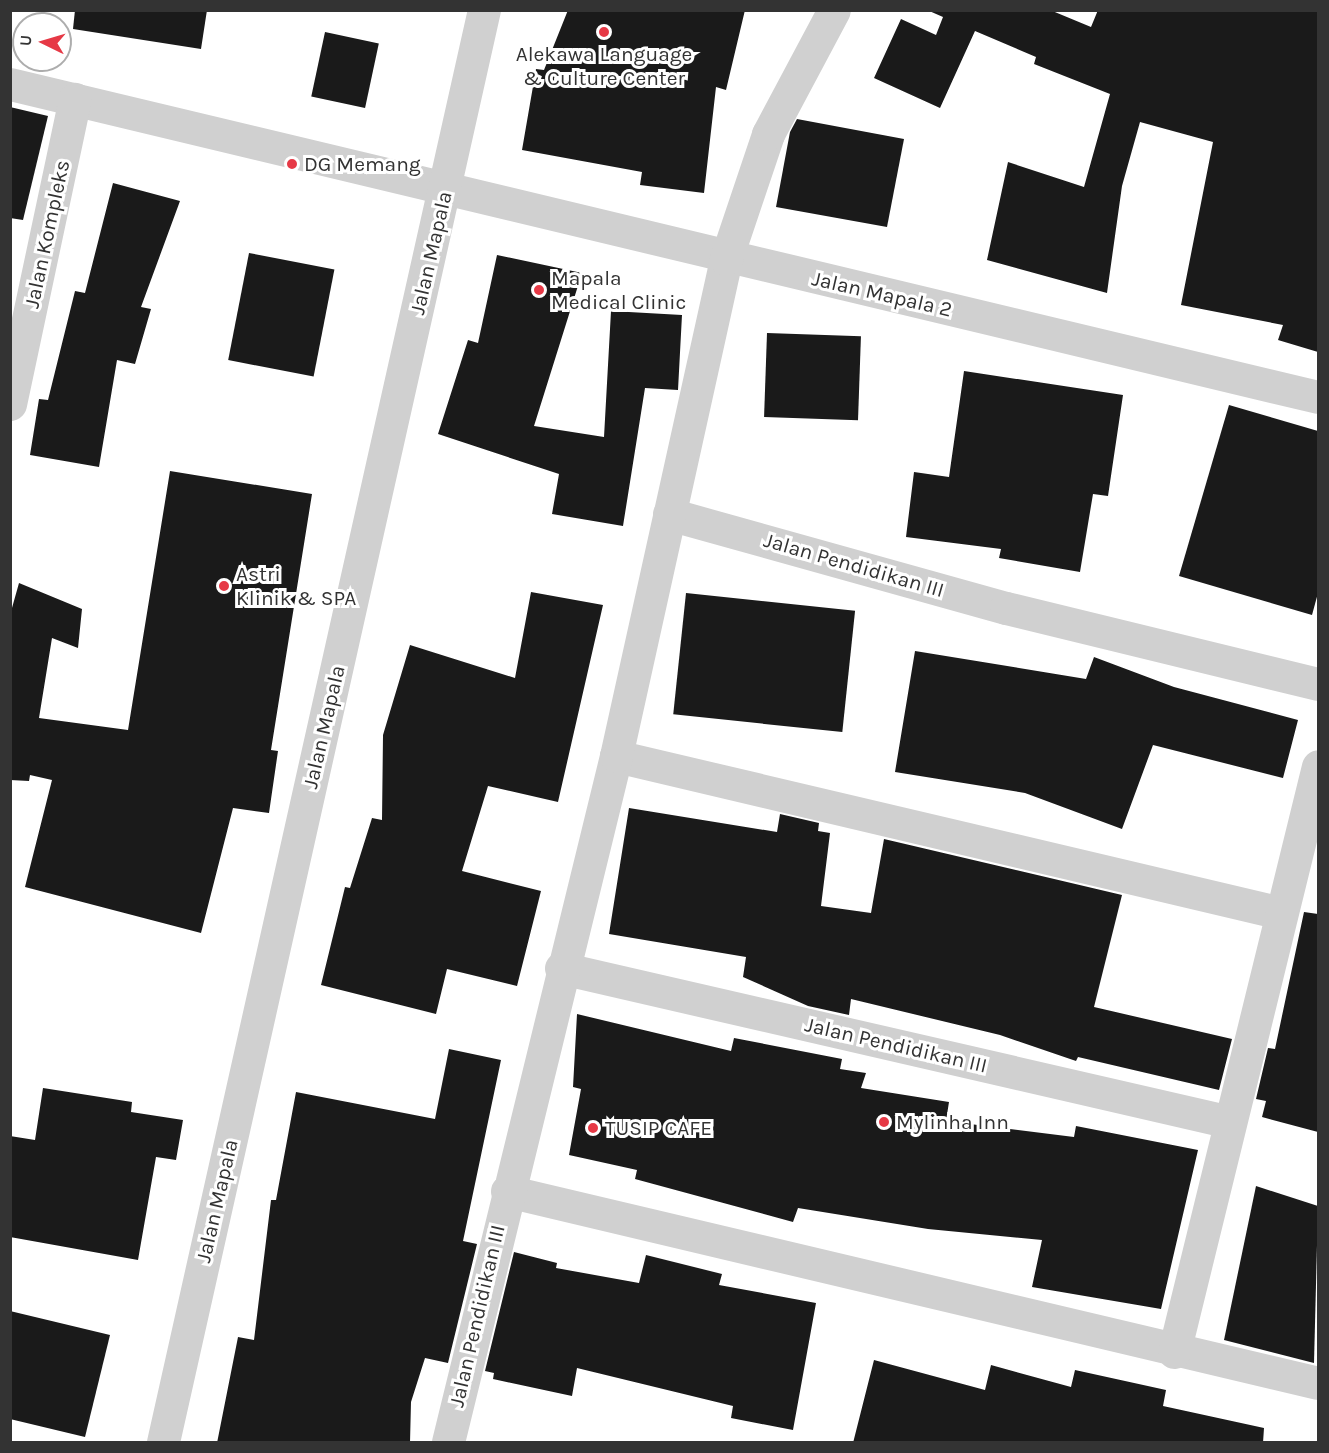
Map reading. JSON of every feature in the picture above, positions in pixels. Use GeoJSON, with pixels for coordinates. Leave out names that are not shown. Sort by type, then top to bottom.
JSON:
{"type":"FeatureCollection","features":[{"type":"Feature","properties":{"kind":"street","name":"Jalan Mapala"},"geometry":{"type":"LineString","coordinates":[[162,1443],[484,10]]}},
{"type":"Feature","properties":{"kind":"street","name":"Jalan Pendidikan III"},"geometry":{"type":"LineString","coordinates":[[448,1443],[561,968],[616,756],[726,259],[768,134],[834,10]]}},
{"type":"Feature","properties":{"kind":"street","name":"Jalan Mapala 2"},"geometry":{"type":"LineString","coordinates":[[10,84],[446,185],[726,259],[1318,397]]}},
{"type":"Feature","properties":{"kind":"street","name":"Jalan Kompleks"},"geometry":{"type":"LineString","coordinates":[[10,404],[75,99]]}},
{"type":"Feature","properties":{"kind":"street","name":"Jalan Pendidikan III"},"geometry":{"type":"LineString","coordinates":[[669,514],[1006,608],[1318,684]]}},
{"type":"Feature","properties":{"kind":"street"},"geometry":{"type":"LineString","coordinates":[[616,756],[1281,913]]}},
{"type":"Feature","properties":{"kind":"street"},"geometry":{"type":"LineString","coordinates":[[1174,1352],[1318,766]]}},
{"type":"Feature","properties":{"kind":"street","name":"Jalan Pendidikan III"},"geometry":{"type":"LineString","coordinates":[[561,968],[1230,1122]]}},
{"type":"Feature","properties":{"kind":"street"},"geometry":{"type":"LineString","coordinates":[[507,1191],[1174,1352],[1318,1383]]}},
{"type":"Feature","properties":{"kind":"building"},"geometry":{"type":"Polygon","coordinates":[[[75,10],[207,10],[201,49],[73,29],[75,10]]]}},
{"type":"Feature","properties":{"kind":"building"},"geometry":{"type":"Polygon","coordinates":[[[568,10],[745,10],[726,90],[716,87],[704,193],[640,185],[642,172],[522,150],[536,69],[544,70],[568,10]]]}},
{"type":"Feature","properties":{"kind":"building"},"geometry":{"type":"Polygon","coordinates":[[[927,10],[1050,10],[1091,27],[1098,10],[1318,10],[1318,352],[1278,340],[1283,325],[1181,305],[1213,142],[1140,122],[1122,186],[1107,293],[987,260],[1008,162],[1084,187],[1110,94],[1034,64],[1036,57],[975,31],[940,108],[874,78],[901,19],[936,35],[943,17],[927,10]]]}},
{"type":"Feature","properties":{"kind":"building"},"geometry":{"type":"Polygon","coordinates":[[[325,32],[379,43],[365,108],[311,97],[325,32]]]}},
{"type":"Feature","properties":{"kind":"building"},"geometry":{"type":"Polygon","coordinates":[[[10,107],[48,116],[23,220],[10,218],[10,107]]]}},
{"type":"Feature","properties":{"kind":"building"},"geometry":{"type":"Polygon","coordinates":[[[797,119],[904,139],[887,227],[776,207],[790,132],[797,119]]]}},
{"type":"Feature","properties":{"kind":"building"},"geometry":{"type":"Polygon","coordinates":[[[113,183],[180,201],[141,307],[151,309],[135,364],[117,360],[99,467],[30,455],[39,399],[48,400],[75,291],[85,293],[113,183]]]}},
{"type":"Feature","properties":{"kind":"building"},"geometry":{"type":"Polygon","coordinates":[[[249,253],[334,270],[314,377],[228,360],[249,253]]]}},
{"type":"Feature","properties":{"kind":"building"},"geometry":{"type":"Polygon","coordinates":[[[497,255],[582,273],[534,426],[604,437],[611,311],[682,315],[678,390],[645,388],[623,526],[552,514],[559,474],[438,434],[468,340],[478,343],[497,255]]]}},
{"type":"Feature","properties":{"kind":"building"},"geometry":{"type":"Polygon","coordinates":[[[767,333],[861,336],[858,420],[764,417],[767,333]]]}},
{"type":"Feature","properties":{"kind":"building"},"geometry":{"type":"Polygon","coordinates":[[[964,371],[1123,395],[1108,496],[1093,494],[1080,572],[999,558],[1001,549],[906,537],[914,472],[949,477],[964,371]]]}},
{"type":"Feature","properties":{"kind":"building"},"geometry":{"type":"Polygon","coordinates":[[[1229,405],[1318,431],[1318,593],[1312,615],[1179,576],[1229,405]]]}},
{"type":"Feature","properties":{"kind":"building"},"geometry":{"type":"Polygon","coordinates":[[[170,471],[312,494],[271,750],[278,751],[269,813],[233,808],[201,933],[25,887],[52,780],[30,775],[29,781],[10,780],[10,615],[19,583],[82,609],[78,648],[52,638],[39,718],[128,730],[170,471]]]}},
{"type":"Feature","properties":{"kind":"building"},"geometry":{"type":"Polygon","coordinates":[[[531,592],[603,605],[558,802],[488,786],[462,871],[541,891],[517,986],[447,969],[436,1014],[321,985],[345,887],[350,888],[372,818],[382,820],[383,735],[410,645],[515,678],[531,592]]]}},
{"type":"Feature","properties":{"kind":"building"},"geometry":{"type":"Polygon","coordinates":[[[686,593],[855,611],[842,732],[673,714],[686,593]]]}},
{"type":"Feature","properties":{"kind":"building"},"geometry":{"type":"Polygon","coordinates":[[[915,651],[1086,679],[1094,657],[1174,687],[1298,720],[1283,778],[1153,745],[1122,829],[1025,793],[895,772],[915,651]]]}},
{"type":"Feature","properties":{"kind":"building"},"geometry":{"type":"Polygon","coordinates":[[[629,808],[777,832],[780,814],[819,823],[818,831],[830,833],[821,906],[871,913],[884,839],[1122,895],[1094,1007],[1232,1039],[1219,1090],[1078,1057],[1076,1061],[1000,1035],[851,999],[849,1015],[808,1006],[743,977],[746,957],[609,934],[629,808]]]}},
{"type":"Feature","properties":{"kind":"building"},"geometry":{"type":"Polygon","coordinates":[[[1304,912],[1318,914],[1318,1132],[1262,1117],[1266,1101],[1256,1099],[1268,1048],[1275,1049],[1304,912]]]}},
{"type":"Feature","properties":{"kind":"building"},"geometry":{"type":"Polygon","coordinates":[[[577,1014],[731,1051],[734,1038],[842,1059],[840,1069],[866,1073],[861,1088],[949,1102],[946,1121],[1074,1137],[1076,1126],[1198,1150],[1161,1309],[1032,1287],[1042,1240],[928,1229],[798,1208],[793,1222],[635,1179],[637,1170],[569,1155],[581,1089],[573,1087],[577,1014]]]}},
{"type":"Feature","properties":{"kind":"building"},"geometry":{"type":"Polygon","coordinates":[[[449,1049],[501,1060],[463,1241],[477,1244],[448,1363],[425,1358],[411,1402],[410,1443],[217,1443],[238,1337],[254,1340],[271,1200],[276,1200],[296,1092],[435,1119],[449,1049]]]}},
{"type":"Feature","properties":{"kind":"building"},"geometry":{"type":"Polygon","coordinates":[[[43,1088],[132,1102],[131,1112],[183,1120],[176,1160],[156,1157],[138,1260],[10,1237],[10,1136],[35,1140],[43,1088]]]}},
{"type":"Feature","properties":{"kind":"building"},"geometry":{"type":"Polygon","coordinates":[[[1256,1186],[1318,1206],[1314,1363],[1224,1340],[1256,1186]]]}},
{"type":"Feature","properties":{"kind":"building"},"geometry":{"type":"Polygon","coordinates":[[[514,1252],[557,1263],[556,1268],[639,1283],[646,1255],[722,1274],[719,1285],[816,1303],[793,1430],[731,1418],[733,1406],[577,1368],[572,1396],[493,1379],[494,1373],[485,1371],[514,1252]]]}},
{"type":"Feature","properties":{"kind":"building"},"geometry":{"type":"Polygon","coordinates":[[[10,1311],[110,1335],[85,1437],[10,1419],[10,1311]]]}},
{"type":"Feature","properties":{"kind":"building"},"geometry":{"type":"Polygon","coordinates":[[[874,1360],[985,1390],[991,1365],[1071,1387],[1075,1370],[1166,1390],[1163,1406],[1264,1428],[1263,1443],[853,1443],[874,1360]]]}},
{"type":"Feature","properties":{"kind":"place","name":"Alekawa Language & Culture Center"},"geometry":{"type":"Point","coordinates":[604,32]}},
{"type":"Feature","properties":{"kind":"place","name":"DG Memang"},"geometry":{"type":"Point","coordinates":[292,164]}},
{"type":"Feature","properties":{"kind":"place","name":"Mapala Medical Clinic"},"geometry":{"type":"Point","coordinates":[539,290]}},
{"type":"Feature","properties":{"kind":"place","name":"Astri Klinik & SPA"},"geometry":{"type":"Point","coordinates":[224,586]}},
{"type":"Feature","properties":{"kind":"place","name":"Mylinha Inn"},"geometry":{"type":"Point","coordinates":[884,1122]}},
{"type":"Feature","properties":{"kind":"place","name":"TUSIP CAFE"},"geometry":{"type":"Point","coordinates":[593,1128]}}]}
